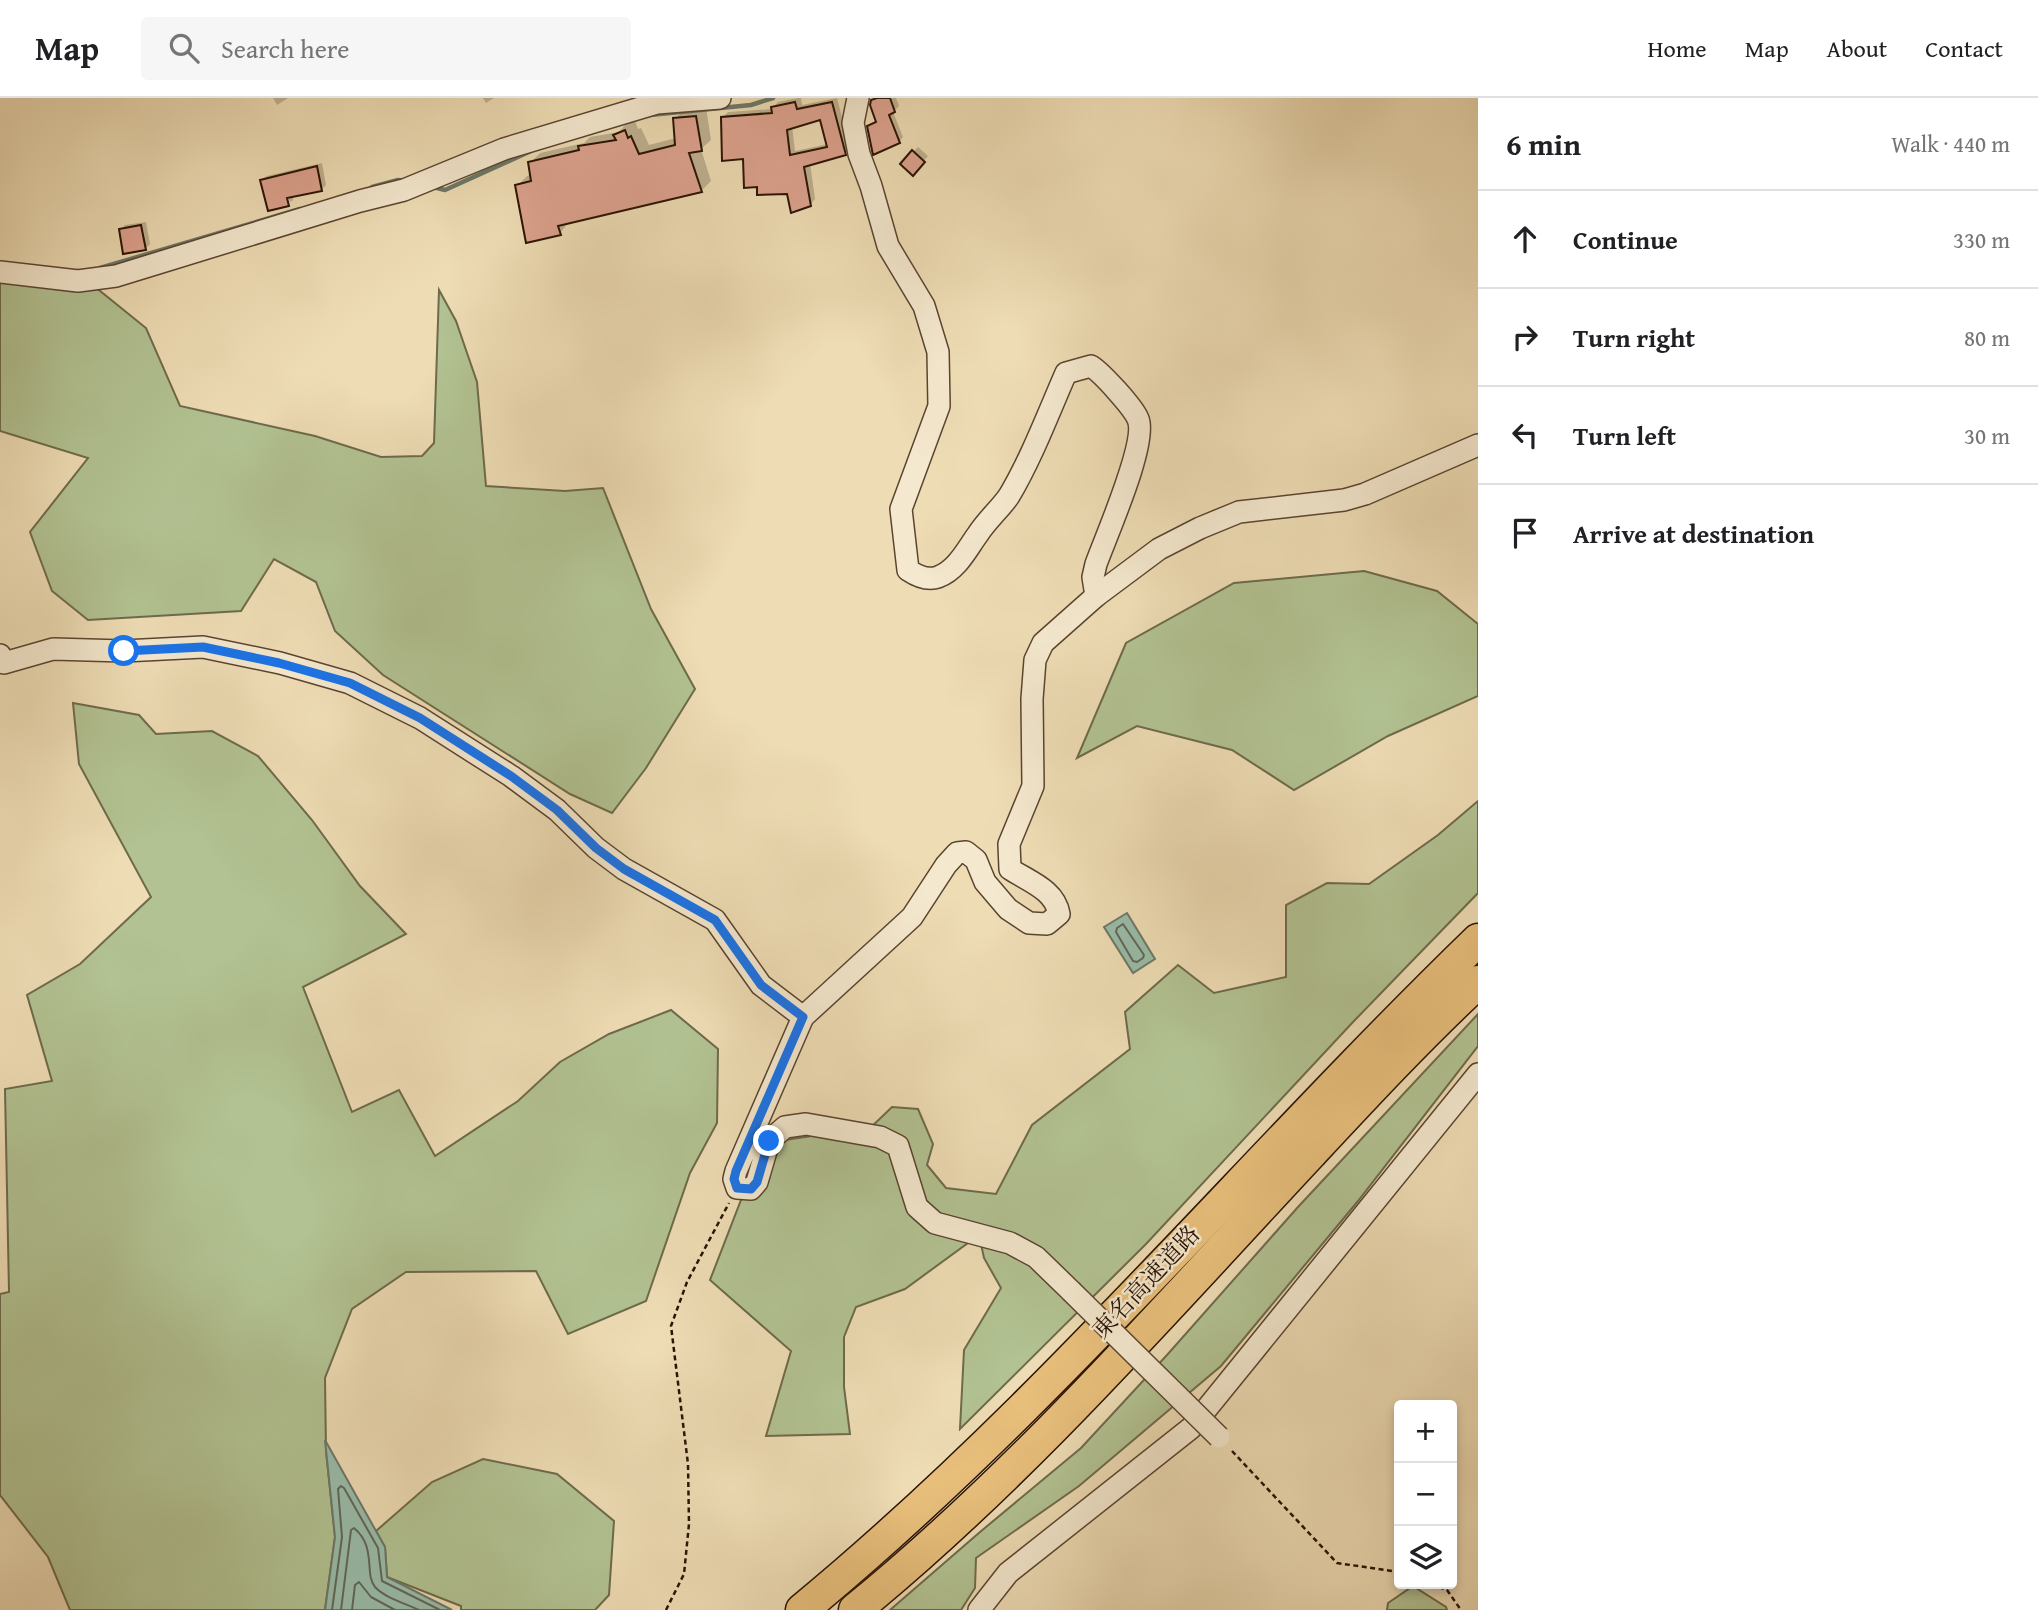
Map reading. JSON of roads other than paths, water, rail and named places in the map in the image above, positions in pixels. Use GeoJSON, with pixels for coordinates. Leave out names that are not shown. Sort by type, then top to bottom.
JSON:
{"type":"FeatureCollection","features":[{"type":"Feature","properties":{"kind":"highway","name":"東名高速道路"},"geometry":{"type":"LineString","coordinates":[[802,1610],[859,1563],[950,1480],[1073,1358],[1399,1017],[1478,940]]}},
{"type":"Feature","properties":{"kind":"highway","name":"東名高速道路"},"geometry":{"type":"LineString","coordinates":[[855,1610],[966,1512],[1045,1434],[1385,1074],[1478,982]]}},
{"type":"Feature","properties":{"kind":"street"},"geometry":{"type":"LineString","coordinates":[[0,272],[78,281],[116,276],[404,190],[504,149],[657,103],[720,98]]}},
{"type":"Feature","properties":{"kind":"street"},"geometry":{"type":"LineString","coordinates":[[858,98],[853,123],[859,155],[888,246],[924,306],[938,352],[939,406],[901,509],[908,570],[920,578],[936,578],[948,572],[1008,497],[1066,373],[1091,366],[1101,372],[1138,419],[1139,435],[1134,460],[1096,564],[1093,577],[1096,596]]}},
{"type":"Feature","properties":{"kind":"street"},"geometry":{"type":"LineString","coordinates":[[1219,1437],[1035,1256],[1010,1243],[935,1223],[917,1207],[898,1146],[880,1137],[806,1124],[785,1127],[769,1141],[757,1182],[751,1189],[737,1188],[734,1179],[736,1171],[803,1017],[912,917],[946,864],[957,853],[966,852],[976,860],[985,882],[1008,909],[1028,923],[1047,924],[1059,914],[1057,903],[1049,894],[1010,869],[1009,844],[1033,786],[1032,699],[1035,660],[1043,643],[1096,596],[1159,549],[1200,528],[1239,512],[1355,497],[1478,445]]}},
{"type":"Feature","properties":{"kind":"street"},"geometry":{"type":"LineString","coordinates":[[0,655],[4,663],[53,649],[124,651],[203,647],[279,663],[350,683],[420,718],[511,776],[557,810],[596,848],[624,869],[715,920],[761,985],[803,1017]]}},
{"type":"Feature","properties":{"kind":"street"},"geometry":{"type":"LineString","coordinates":[[979,1610],[1008,1573],[1191,1428],[1478,1074]]}},
{"type":"Feature","properties":{"kind":"water"},"geometry":{"type":"Polygon","coordinates":[[[1127,913],[1155,959],[1133,973],[1104,927],[1127,913]]]}},
{"type":"Feature","properties":{"kind":"water"},"geometry":{"type":"Polygon","coordinates":[[[325,1440],[385,1547],[387,1577],[452,1610],[325,1610],[335,1537],[325,1440]]]}},
{"type":"Feature","properties":{"kind":"waterway"},"geometry":{"type":"LineString","coordinates":[[650,115],[751,105],[773,98]]}},
{"type":"Feature","properties":{"kind":"waterway"},"geometry":{"type":"LineString","coordinates":[[433,187],[445,190],[531,151]]}},
{"type":"Feature","properties":{"kind":"waterway"},"geometry":{"type":"LineString","coordinates":[[372,187],[404,181]]}},
{"type":"Feature","properties":{"kind":"waterway"},"geometry":{"type":"LineString","coordinates":[[100,268],[300,209]]}}]}
